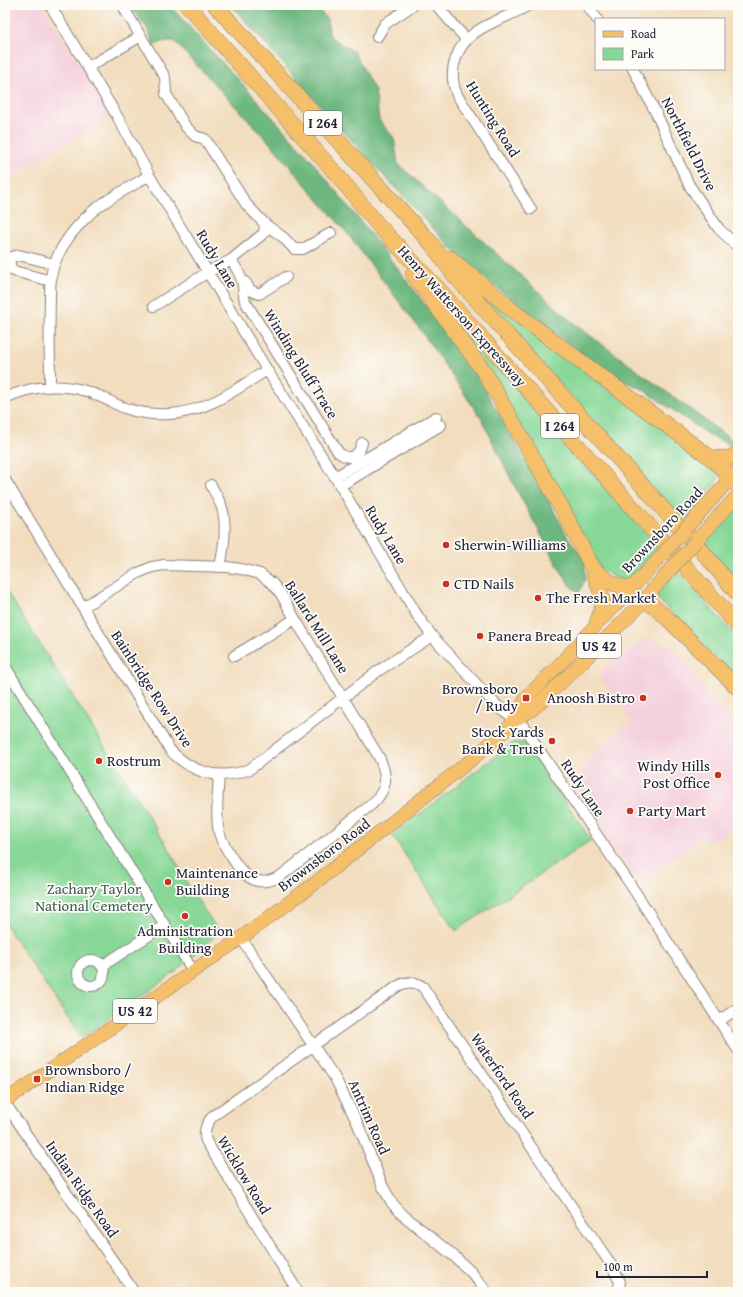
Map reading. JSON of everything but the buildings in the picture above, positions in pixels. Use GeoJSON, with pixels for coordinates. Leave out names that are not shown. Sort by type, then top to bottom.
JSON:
{"type":"FeatureCollection","features":[{"type":"Feature","properties":{"kind":"highway","name":"Henry Watterson Expressway"},"geometry":{"type":"LineString","coordinates":[[187,5],[338,176],[380,227],[441,292],[738,626]]}},
{"type":"Feature","properties":{"kind":"highway","name":"Henry Watterson Expressway"},"geometry":{"type":"LineString","coordinates":[[214,5],[430,242],[456,276],[702,551],[738,594]]}},
{"type":"Feature","properties":{"kind":"highway"},"geometry":{"type":"LineString","coordinates":[[380,227],[485,373],[563,510],[592,567],[602,597],[602,608],[597,623]]}},
{"type":"Feature","properties":{"kind":"highway"},"geometry":{"type":"LineString","coordinates":[[430,242],[517,314],[711,458],[735,480]]}},
{"type":"Feature","properties":{"kind":"highway"},"geometry":{"type":"LineString","coordinates":[[711,458],[727,458],[738,455]]}},
{"type":"Feature","properties":{"kind":"highway"},"geometry":{"type":"LineString","coordinates":[[592,567],[605,580],[620,587],[630,588]]}},
{"type":"Feature","properties":{"kind":"highway"},"geometry":{"type":"LineString","coordinates":[[645,599],[667,618],[738,688]]}},
{"type":"Feature","properties":{"kind":"main road","name":"Brownsboro Road"},"geometry":{"type":"LineString","coordinates":[[515,720],[526,698],[652,566],[699,514],[735,480]]}},
{"type":"Feature","properties":{"kind":"main road","name":"Brownsboro Road"},"geometry":{"type":"LineString","coordinates":[[5,1102],[240,938],[310,887],[471,760],[501,735],[515,720],[533,709],[600,645],[645,599],[738,495]]}},
{"type":"Feature","properties":{"kind":"main road"},"geometry":{"type":"LineString","coordinates":[[630,588],[645,599]]}},
{"type":"Feature","properties":{"kind":"street","name":"Rudy Lane"},"geometry":{"type":"LineString","coordinates":[[50,5],[118,116],[149,175],[267,370],[337,481],[417,615],[432,636],[495,704],[523,726],[630,884],[738,1050]]}},
{"type":"Feature","properties":{"kind":"street"},"geometry":{"type":"LineString","coordinates":[[377,37],[385,24],[413,5]]}},
{"type":"Feature","properties":{"kind":"street"},"geometry":{"type":"LineString","coordinates":[[436,5],[466,39]]}},
{"type":"Feature","properties":{"kind":"street","name":"Hunting Road"},"geometry":{"type":"LineString","coordinates":[[529,5],[471,34],[461,46],[454,64],[453,76],[454,87],[461,101],[531,210]]}},
{"type":"Feature","properties":{"kind":"street"},"geometry":{"type":"LineString","coordinates":[[587,5],[597,18]]}},
{"type":"Feature","properties":{"kind":"street"},"geometry":{"type":"LineString","coordinates":[[125,10],[165,77],[166,94],[186,127],[195,136],[205,139],[246,204],[265,224],[284,238],[294,249],[303,249],[331,233]]}},
{"type":"Feature","properties":{"kind":"street"},"geometry":{"type":"LineString","coordinates":[[88,67],[141,36]]}},
{"type":"Feature","properties":{"kind":"street","name":"Northfield Drive"},"geometry":{"type":"LineString","coordinates":[[634,70],[689,184],[719,229],[738,248]]}},
{"type":"Feature","properties":{"kind":"street"},"geometry":{"type":"LineString","coordinates":[[50,386],[49,316],[51,281],[54,264],[64,245],[81,221],[110,198],[149,175]]}},
{"type":"Feature","properties":{"kind":"street"},"geometry":{"type":"LineString","coordinates":[[154,306],[208,272],[231,260],[264,233],[265,224]]}},
{"type":"Feature","properties":{"kind":"street"},"geometry":{"type":"LineString","coordinates":[[51,281],[14,271],[10,267],[10,262],[12,257],[19,256],[54,264]]}},
{"type":"Feature","properties":{"kind":"street","name":"Winding Bluff Trace"},"geometry":{"type":"LineString","coordinates":[[231,260],[242,280],[245,300],[338,452],[343,456],[354,456],[360,450],[362,443]]}},
{"type":"Feature","properties":{"kind":"street"},"geometry":{"type":"LineString","coordinates":[[242,280],[246,283],[250,290],[259,294],[286,277]]}},
{"type":"Feature","properties":{"kind":"street"},"geometry":{"type":"LineString","coordinates":[[5,398],[26,390],[50,386],[79,389],[125,408],[140,412],[171,414],[187,412],[206,406],[267,370]]}},
{"type":"Feature","properties":{"kind":"street"},"geometry":{"type":"LineString","coordinates":[[337,481],[439,421]]}},
{"type":"Feature","properties":{"kind":"street","name":"Bainbridge Row Drive"},"geometry":{"type":"LineString","coordinates":[[5,480],[170,750],[177,758],[187,765],[204,772],[227,775],[238,773],[255,766],[394,660],[432,636]]}},
{"type":"Feature","properties":{"kind":"street"},"geometry":{"type":"LineString","coordinates":[[211,485],[221,505],[224,522],[220,566]]}},
{"type":"Feature","properties":{"kind":"street","name":"Ballard Mill Lane"},"geometry":{"type":"LineString","coordinates":[[83,607],[138,573],[152,568],[177,565],[220,566],[254,572],[268,579],[281,594],[379,757],[385,774],[385,782],[382,793],[378,799],[356,817],[282,875],[269,881],[262,882],[249,878],[240,870],[221,838],[217,819],[219,775]]}},
{"type":"Feature","properties":{"kind":"street"},"geometry":{"type":"LineString","coordinates":[[234,656],[295,619]]}},
{"type":"Feature","properties":{"kind":"street"},"geometry":{"type":"LineString","coordinates":[[5,666],[193,971]]}},
{"type":"Feature","properties":{"kind":"street"},"geometry":{"type":"LineString","coordinates":[[102,966],[165,926]]}},
{"type":"Feature","properties":{"kind":"street","name":"Antrim Road"},"geometry":{"type":"LineString","coordinates":[[240,938],[335,1078],[348,1101],[383,1187],[392,1203],[403,1215],[455,1257],[471,1272],[487,1292]]}},
{"type":"Feature","properties":{"kind":"street","name":"Waterford Road"},"geometry":{"type":"LineString","coordinates":[[313,1046],[398,986],[408,982],[415,983],[423,987],[612,1266],[620,1282],[618,1292]]}},
{"type":"Feature","properties":{"kind":"street"},"geometry":{"type":"LineString","coordinates":[[719,1021],[738,1008]]}},
{"type":"Feature","properties":{"kind":"street","name":"Wicklow Road"},"geometry":{"type":"LineString","coordinates":[[298,1292],[206,1141],[204,1131],[209,1120],[213,1116],[313,1046]]}},
{"type":"Feature","properties":{"kind":"street","name":"Indian Ridge Road"},"geometry":{"type":"LineString","coordinates":[[5,1102],[134,1292]]}},
{"type":"Feature","properties":{"kind":"shaded area"},"geometry":{"type":"Polygon","coordinates":[[[5,5],[42,5],[111,116],[5,180],[5,5]]]}},
{"type":"Feature","properties":{"kind":"shaded area"},"geometry":{"type":"Polygon","coordinates":[[[645,638],[673,647],[717,707],[738,729],[738,825],[712,843],[701,838],[644,878],[631,874],[574,785],[602,743],[632,722],[598,673],[645,638]]]}},
{"type":"Feature","properties":{"kind":"green space"},"geometry":{"type":"Polygon","coordinates":[[[128,5],[169,5],[310,159],[366,228],[466,357],[546,495],[567,536],[585,560],[585,579],[579,593],[570,585],[558,566],[515,487],[481,418],[422,332],[347,233],[269,142],[174,41],[165,41],[154,45],[147,28],[128,5]]]}},
{"type":"Feature","properties":{"kind":"green space"},"geometry":{"type":"Polygon","coordinates":[[[231,5],[314,5],[327,19],[330,37],[354,52],[375,91],[379,120],[394,138],[398,164],[573,323],[737,444],[733,447],[706,433],[641,388],[612,377],[494,286],[453,250],[347,136],[231,5]]]}},
{"type":"Feature","properties":{"kind":"green space"},"geometry":{"type":"Polygon","coordinates":[[[476,289],[716,467],[719,477],[698,507],[683,522],[476,289]]]}},
{"type":"Feature","properties":{"kind":"green space"},"geometry":{"type":"Polygon","coordinates":[[[456,321],[659,548],[626,583],[601,570],[456,321]]]}},
{"type":"Feature","properties":{"kind":"green space"},"geometry":{"type":"Polygon","coordinates":[[[738,506],[738,582],[704,543],[738,506]]]}},
{"type":"Feature","properties":{"kind":"green space"},"geometry":{"type":"Polygon","coordinates":[[[678,571],[738,639],[738,681],[658,599],[656,595],[658,592],[678,571]]]}},
{"type":"Feature","properties":{"kind":"green space","name":"Zachary Taylor National Cemetery"},"geometry":{"type":"Polygon","coordinates":[[[5,589],[171,852],[189,887],[219,932],[177,971],[81,1038],[5,924],[5,589]]]}},
{"type":"Feature","properties":{"kind":"green space"},"geometry":{"type":"Polygon","coordinates":[[[514,742],[526,744],[591,840],[456,931],[392,835],[514,742]]]}},
{"type":"Feature","properties":{"kind":"place","name":"Sherwin-Williams"},"geometry":{"type":"Point","coordinates":[446,545]}},
{"type":"Feature","properties":{"kind":"place","name":"CTD Nails"},"geometry":{"type":"Point","coordinates":[446,584]}},
{"type":"Feature","properties":{"kind":"place","name":"The Fresh Market"},"geometry":{"type":"Point","coordinates":[538,598]}},
{"type":"Feature","properties":{"kind":"place","name":"Panera Bread"},"geometry":{"type":"Point","coordinates":[480,636]}},
{"type":"Feature","properties":{"kind":"place","name":"Brownsboro / Rudy"},"geometry":{"type":"Point","coordinates":[526,698]}},
{"type":"Feature","properties":{"kind":"place","name":"Anoosh Bistro"},"geometry":{"type":"Point","coordinates":[643,698]}},
{"type":"Feature","properties":{"kind":"place","name":"Stock Yards Bank & Trust"},"geometry":{"type":"Point","coordinates":[552,741]}},
{"type":"Feature","properties":{"kind":"place","name":"Rostrum"},"geometry":{"type":"Point","coordinates":[99,761]}},
{"type":"Feature","properties":{"kind":"place","name":"Windy Hills Post Office"},"geometry":{"type":"Point","coordinates":[718,775]}},
{"type":"Feature","properties":{"kind":"place","name":"Party Mart"},"geometry":{"type":"Point","coordinates":[630,811]}},
{"type":"Feature","properties":{"kind":"place","name":"Maintenance Building"},"geometry":{"type":"Point","coordinates":[168,882]}},
{"type":"Feature","properties":{"kind":"place","name":"Administration Building"},"geometry":{"type":"Point","coordinates":[185,916]}},
{"type":"Feature","properties":{"kind":"place","name":"Brownsboro / Indian Ridge"},"geometry":{"type":"Point","coordinates":[37,1079]}}]}
